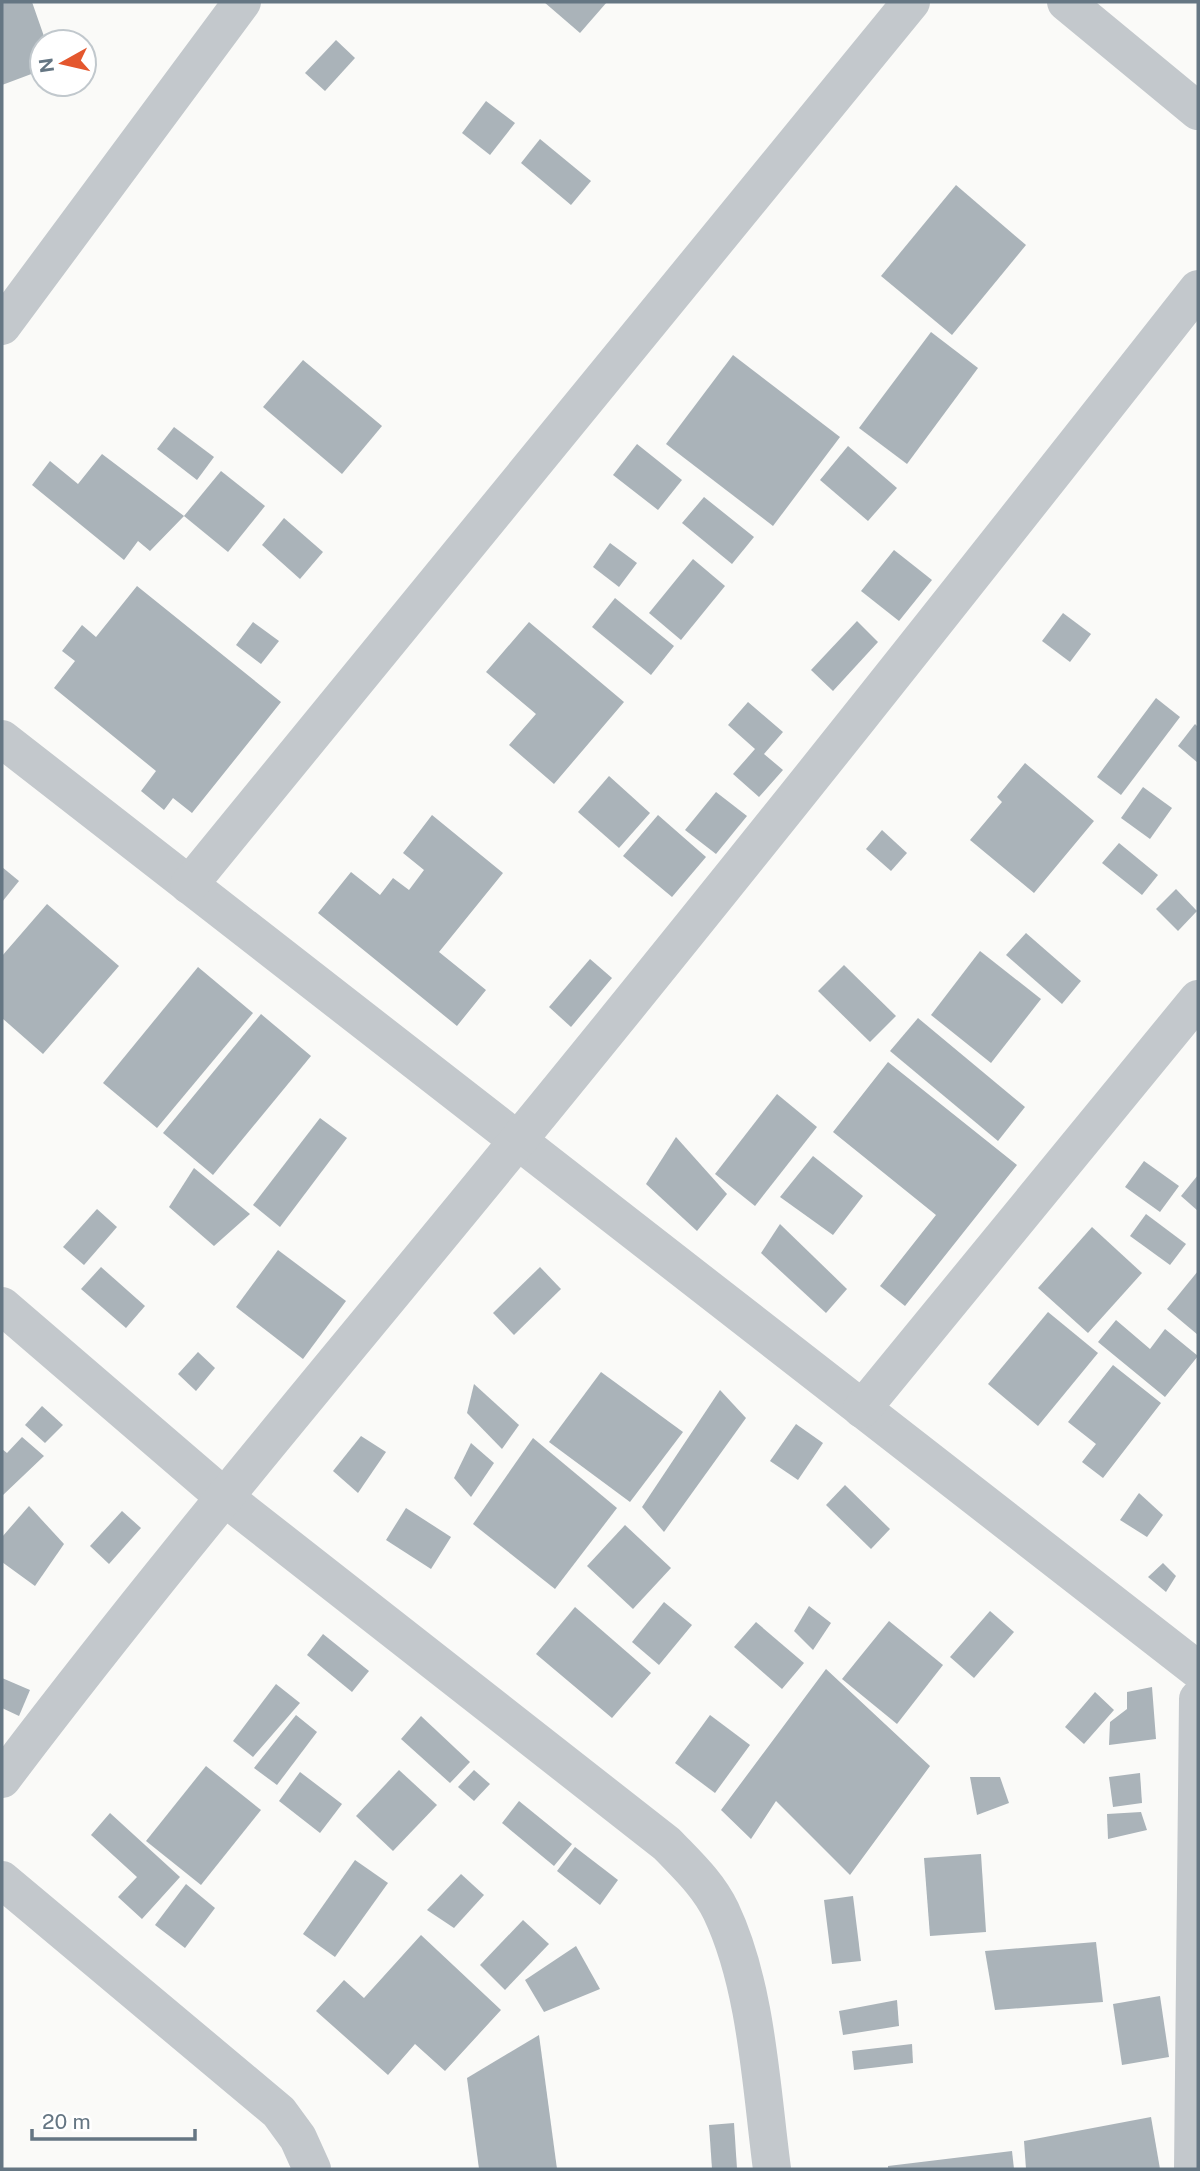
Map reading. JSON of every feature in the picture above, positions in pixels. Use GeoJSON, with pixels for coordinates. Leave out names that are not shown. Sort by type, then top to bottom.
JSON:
{"type":"FeatureCollection","features":[{"type":"Feature","properties":{"kind":"street"},"geometry":{"type":"LineString","coordinates":[[2,327],[242,2]]}},
{"type":"Feature","properties":{"kind":"street"},"geometry":{"type":"LineString","coordinates":[[189,885],[911,2]]}},
{"type":"Feature","properties":{"kind":"street"},"geometry":{"type":"LineString","coordinates":[[1066,2],[1198,111]]}},
{"type":"Feature","properties":{"kind":"street"},"geometry":{"type":"LineString","coordinates":[[2,1779],[223,1496],[518,1141],[917,645],[1198,289]]}},
{"type":"Feature","properties":{"kind":"street"},"geometry":{"type":"LineString","coordinates":[[2,740],[1198,1671]]}},
{"type":"Feature","properties":{"kind":"street"},"geometry":{"type":"LineString","coordinates":[[862,1409],[1198,999]]}},
{"type":"Feature","properties":{"kind":"street"},"geometry":{"type":"LineString","coordinates":[[2,1306],[223,1496],[656,1836],[701,1879],[721,1911],[738,1960],[753,2025],[772,2169]]}},
{"type":"Feature","properties":{"kind":"street"},"geometry":{"type":"LineString","coordinates":[[1193,2169],[1198,1699]]}},
{"type":"Feature","properties":{"kind":"street"},"geometry":{"type":"LineString","coordinates":[[2,1880],[279,2112],[298,2138],[312,2169]]}},
{"type":"Feature","properties":{"kind":"building"},"geometry":{"type":"Polygon","coordinates":[[[2,2],[32,2],[41,28],[28,28],[28,75],[2,85],[2,2]]]}},
{"type":"Feature","properties":{"kind":"building"},"geometry":{"type":"Polygon","coordinates":[[[544,2],[607,2],[580,33],[544,2]]]}},
{"type":"Feature","properties":{"kind":"building"},"geometry":{"type":"Polygon","coordinates":[[[336,40],[355,58],[325,91],[305,73],[336,40]]]}},
{"type":"Feature","properties":{"kind":"building"},"geometry":{"type":"Polygon","coordinates":[[[486,101],[515,123],[490,155],[462,133],[486,101]]]}},
{"type":"Feature","properties":{"kind":"building"},"geometry":{"type":"Polygon","coordinates":[[[540,139],[591,181],[571,205],[521,163],[540,139]]]}},
{"type":"Feature","properties":{"kind":"building"},"geometry":{"type":"Polygon","coordinates":[[[956,185],[1026,245],[952,335],[881,276],[956,185]]]}},
{"type":"Feature","properties":{"kind":"building"},"geometry":{"type":"Polygon","coordinates":[[[931,332],[978,368],[907,464],[859,428],[931,332]]]}},
{"type":"Feature","properties":{"kind":"building"},"geometry":{"type":"Polygon","coordinates":[[[733,355],[840,437],[773,526],[666,444],[733,355]]]}},
{"type":"Feature","properties":{"kind":"building"},"geometry":{"type":"Polygon","coordinates":[[[303,360],[382,426],[342,474],[263,407],[303,360]]]}},
{"type":"Feature","properties":{"kind":"building"},"geometry":{"type":"Polygon","coordinates":[[[174,427],[214,457],[197,480],[157,449],[174,427]]]}},
{"type":"Feature","properties":{"kind":"building"},"geometry":{"type":"Polygon","coordinates":[[[637,444],[682,480],[658,510],[613,475],[637,444]]]}},
{"type":"Feature","properties":{"kind":"building"},"geometry":{"type":"Polygon","coordinates":[[[848,446],[897,488],[868,521],[820,480],[848,446]]]}},
{"type":"Feature","properties":{"kind":"building"},"geometry":{"type":"Polygon","coordinates":[[[102,454],[184,516],[150,551],[138,541],[124,560],[32,485],[50,461],[78,484],[102,454]]]}},
{"type":"Feature","properties":{"kind":"building"},"geometry":{"type":"Polygon","coordinates":[[[221,471],[265,506],[228,552],[184,516],[221,471]]]}},
{"type":"Feature","properties":{"kind":"building"},"geometry":{"type":"Polygon","coordinates":[[[704,497],[754,537],[732,564],[682,523],[704,497]]]}},
{"type":"Feature","properties":{"kind":"building"},"geometry":{"type":"Polygon","coordinates":[[[284,518],[323,552],[300,579],[262,545],[284,518]]]}},
{"type":"Feature","properties":{"kind":"building"},"geometry":{"type":"Polygon","coordinates":[[[610,543],[637,563],[619,587],[593,567],[610,543]]]}},
{"type":"Feature","properties":{"kind":"building"},"geometry":{"type":"Polygon","coordinates":[[[894,550],[932,580],[899,621],[861,591],[894,550]]]}},
{"type":"Feature","properties":{"kind":"building"},"geometry":{"type":"Polygon","coordinates":[[[693,559],[725,586],[681,640],[649,613],[693,559]]]}},
{"type":"Feature","properties":{"kind":"building"},"geometry":{"type":"Polygon","coordinates":[[[137,586],[281,702],[192,813],[173,798],[164,810],[141,791],[156,771],[54,688],[75,661],[62,651],[82,625],[96,637],[137,586]]]}},
{"type":"Feature","properties":{"kind":"building"},"geometry":{"type":"Polygon","coordinates":[[[615,598],[674,646],[651,675],[592,627],[615,598]]]}},
{"type":"Feature","properties":{"kind":"building"},"geometry":{"type":"Polygon","coordinates":[[[1063,613],[1091,634],[1070,662],[1042,641],[1063,613]]]}},
{"type":"Feature","properties":{"kind":"building"},"geometry":{"type":"Polygon","coordinates":[[[857,621],[878,642],[833,691],[811,670],[857,621]]]}},
{"type":"Feature","properties":{"kind":"building"},"geometry":{"type":"Polygon","coordinates":[[[253,622],[279,641],[261,664],[236,645],[253,622]]]}},
{"type":"Feature","properties":{"kind":"building"},"geometry":{"type":"Polygon","coordinates":[[[529,622],[624,702],[554,784],[509,745],[536,714],[486,672],[529,622]]]}},
{"type":"Feature","properties":{"kind":"building"},"geometry":{"type":"Polygon","coordinates":[[[1156,698],[1180,717],[1121,795],[1097,777],[1156,698]]]}},
{"type":"Feature","properties":{"kind":"building"},"geometry":{"type":"Polygon","coordinates":[[[748,702],[783,732],[764,754],[783,770],[759,797],[733,774],[755,749],[728,725],[748,702]]]}},
{"type":"Feature","properties":{"kind":"building"},"geometry":{"type":"Polygon","coordinates":[[[1195,724],[1198,727],[1198,763],[1178,746],[1195,724]]]}},
{"type":"Feature","properties":{"kind":"building"},"geometry":{"type":"Polygon","coordinates":[[[1025,763],[1094,821],[1034,893],[970,840],[1002,802],[997,797],[1025,763]]]}},
{"type":"Feature","properties":{"kind":"building"},"geometry":{"type":"Polygon","coordinates":[[[609,776],[650,813],[619,848],[578,812],[609,776]]]}},
{"type":"Feature","properties":{"kind":"building"},"geometry":{"type":"Polygon","coordinates":[[[1143,787],[1172,808],[1150,839],[1121,818],[1143,787]]]}},
{"type":"Feature","properties":{"kind":"building"},"geometry":{"type":"Polygon","coordinates":[[[716,792],[747,816],[716,854],[685,830],[716,792]]]}},
{"type":"Feature","properties":{"kind":"building"},"geometry":{"type":"Polygon","coordinates":[[[432,815],[503,873],[439,952],[486,990],[457,1026],[318,913],[351,872],[380,895],[393,878],[409,890],[424,870],[403,853],[432,815]]]}},
{"type":"Feature","properties":{"kind":"building"},"geometry":{"type":"Polygon","coordinates":[[[658,815],[706,857],[672,897],[623,856],[658,815]]]}},
{"type":"Feature","properties":{"kind":"building"},"geometry":{"type":"Polygon","coordinates":[[[882,830],[907,853],[891,871],[866,849],[882,830]]]}},
{"type":"Feature","properties":{"kind":"building"},"geometry":{"type":"Polygon","coordinates":[[[1119,843],[1158,875],[1142,895],[1102,863],[1119,843]]]}},
{"type":"Feature","properties":{"kind":"building"},"geometry":{"type":"Polygon","coordinates":[[[2,867],[19,881],[2,902],[2,867]]]}},
{"type":"Feature","properties":{"kind":"building"},"geometry":{"type":"Polygon","coordinates":[[[1176,889],[1197,911],[1178,931],[1156,909],[1176,889]]]}},
{"type":"Feature","properties":{"kind":"building"},"geometry":{"type":"Polygon","coordinates":[[[47,904],[119,966],[43,1054],[2,1018],[2,956],[47,904]]]}},
{"type":"Feature","properties":{"kind":"building"},"geometry":{"type":"Polygon","coordinates":[[[1026,933],[1081,981],[1062,1004],[1006,955],[1026,933]]]}},
{"type":"Feature","properties":{"kind":"building"},"geometry":{"type":"Polygon","coordinates":[[[980,951],[1041,999],[991,1063],[931,1015],[980,951]]]}},
{"type":"Feature","properties":{"kind":"building"},"geometry":{"type":"Polygon","coordinates":[[[590,959],[612,978],[571,1027],[549,1007],[590,959]]]}},
{"type":"Feature","properties":{"kind":"building"},"geometry":{"type":"Polygon","coordinates":[[[844,965],[896,1016],[870,1042],[818,991],[844,965]]]}},
{"type":"Feature","properties":{"kind":"building"},"geometry":{"type":"Polygon","coordinates":[[[198,967],[253,1013],[157,1128],[103,1083],[198,967]]]}},
{"type":"Feature","properties":{"kind":"building"},"geometry":{"type":"Polygon","coordinates":[[[261,1014],[311,1056],[213,1175],[163,1133],[261,1014]]]}},
{"type":"Feature","properties":{"kind":"building"},"geometry":{"type":"Polygon","coordinates":[[[918,1018],[1025,1107],[998,1141],[890,1051],[918,1018]]]}},
{"type":"Feature","properties":{"kind":"building"},"geometry":{"type":"Polygon","coordinates":[[[888,1062],[1017,1165],[905,1306],[880,1286],[936,1215],[833,1132],[888,1062]]]}},
{"type":"Feature","properties":{"kind":"building"},"geometry":{"type":"Polygon","coordinates":[[[777,1094],[817,1127],[755,1206],[715,1174],[777,1094]]]}},
{"type":"Feature","properties":{"kind":"building"},"geometry":{"type":"Polygon","coordinates":[[[320,1118],[347,1138],[280,1227],[253,1205],[320,1118]]]}},
{"type":"Feature","properties":{"kind":"building"},"geometry":{"type":"Polygon","coordinates":[[[676,1137],[727,1194],[697,1231],[646,1184],[676,1137]]]}},
{"type":"Feature","properties":{"kind":"building"},"geometry":{"type":"Polygon","coordinates":[[[813,1156],[863,1196],[833,1235],[780,1197],[813,1156]]]}},
{"type":"Feature","properties":{"kind":"building"},"geometry":{"type":"Polygon","coordinates":[[[1144,1161],[1179,1186],[1160,1212],[1125,1187],[1144,1161]]]}},
{"type":"Feature","properties":{"kind":"building"},"geometry":{"type":"Polygon","coordinates":[[[194,1168],[250,1214],[214,1246],[169,1207],[194,1168]]]}},
{"type":"Feature","properties":{"kind":"building"},"geometry":{"type":"Polygon","coordinates":[[[1198,1175],[1198,1211],[1181,1196],[1198,1175]]]}},
{"type":"Feature","properties":{"kind":"building"},"geometry":{"type":"Polygon","coordinates":[[[97,1209],[117,1227],[84,1265],[63,1247],[97,1209]]]}},
{"type":"Feature","properties":{"kind":"building"},"geometry":{"type":"Polygon","coordinates":[[[1146,1214],[1186,1244],[1170,1265],[1130,1236],[1146,1214]]]}},
{"type":"Feature","properties":{"kind":"building"},"geometry":{"type":"Polygon","coordinates":[[[780,1224],[847,1289],[826,1313],[761,1253],[780,1224]]]}},
{"type":"Feature","properties":{"kind":"building"},"geometry":{"type":"Polygon","coordinates":[[[1092,1227],[1142,1273],[1088,1333],[1038,1288],[1092,1227]]]}},
{"type":"Feature","properties":{"kind":"building"},"geometry":{"type":"Polygon","coordinates":[[[278,1250],[346,1301],[303,1359],[236,1307],[278,1250]]]}},
{"type":"Feature","properties":{"kind":"building"},"geometry":{"type":"Polygon","coordinates":[[[101,1267],[145,1306],[126,1328],[81,1289],[101,1267]]]}},
{"type":"Feature","properties":{"kind":"building"},"geometry":{"type":"Polygon","coordinates":[[[540,1267],[561,1289],[514,1335],[493,1313],[540,1267]]]}},
{"type":"Feature","properties":{"kind":"building"},"geometry":{"type":"Polygon","coordinates":[[[1198,1271],[1198,1335],[1167,1309],[1198,1271]]]}},
{"type":"Feature","properties":{"kind":"building"},"geometry":{"type":"Polygon","coordinates":[[[1048,1312],[1098,1353],[1038,1426],[988,1384],[1048,1312]]]}},
{"type":"Feature","properties":{"kind":"building"},"geometry":{"type":"Polygon","coordinates":[[[1116,1320],[1150,1349],[1165,1329],[1198,1356],[1165,1397],[1098,1342],[1116,1320]]]}},
{"type":"Feature","properties":{"kind":"building"},"geometry":{"type":"Polygon","coordinates":[[[198,1352],[215,1368],[196,1391],[178,1374],[198,1352]]]}},
{"type":"Feature","properties":{"kind":"building"},"geometry":{"type":"Polygon","coordinates":[[[1113,1365],[1161,1403],[1103,1478],[1082,1462],[1096,1444],[1068,1422],[1113,1365]]]}},
{"type":"Feature","properties":{"kind":"building"},"geometry":{"type":"Polygon","coordinates":[[[601,1372],[683,1432],[630,1502],[549,1442],[601,1372]]]}},
{"type":"Feature","properties":{"kind":"building"},"geometry":{"type":"Polygon","coordinates":[[[474,1384],[519,1425],[502,1449],[467,1413],[474,1384]]]}},
{"type":"Feature","properties":{"kind":"building"},"geometry":{"type":"Polygon","coordinates":[[[720,1390],[746,1418],[664,1532],[642,1507],[720,1390]]]}},
{"type":"Feature","properties":{"kind":"building"},"geometry":{"type":"Polygon","coordinates":[[[42,1406],[63,1425],[45,1443],[25,1425],[42,1406]]]}},
{"type":"Feature","properties":{"kind":"building"},"geometry":{"type":"Polygon","coordinates":[[[796,1424],[823,1443],[798,1480],[770,1461],[796,1424]]]}},
{"type":"Feature","properties":{"kind":"building"},"geometry":{"type":"Polygon","coordinates":[[[361,1436],[386,1452],[358,1493],[333,1471],[361,1436]]]}},
{"type":"Feature","properties":{"kind":"building"},"geometry":{"type":"Polygon","coordinates":[[[22,1437],[44,1456],[2,1496],[2,1449],[7,1453],[22,1437]]]}},
{"type":"Feature","properties":{"kind":"building"},"geometry":{"type":"Polygon","coordinates":[[[533,1438],[617,1508],[555,1589],[473,1524],[533,1438]]]}},
{"type":"Feature","properties":{"kind":"building"},"geometry":{"type":"Polygon","coordinates":[[[471,1443],[494,1463],[471,1497],[454,1478],[471,1443]]]}},
{"type":"Feature","properties":{"kind":"building"},"geometry":{"type":"Polygon","coordinates":[[[845,1485],[890,1529],[871,1549],[826,1505],[845,1485]]]}},
{"type":"Feature","properties":{"kind":"building"},"geometry":{"type":"Polygon","coordinates":[[[1139,1493],[1163,1515],[1147,1537],[1120,1520],[1139,1493]]]}},
{"type":"Feature","properties":{"kind":"building"},"geometry":{"type":"Polygon","coordinates":[[[29,1506],[64,1544],[35,1586],[2,1562],[2,1537],[29,1506]]]}},
{"type":"Feature","properties":{"kind":"building"},"geometry":{"type":"Polygon","coordinates":[[[406,1508],[451,1537],[431,1569],[386,1540],[406,1508]]]}},
{"type":"Feature","properties":{"kind":"building"},"geometry":{"type":"Polygon","coordinates":[[[122,1511],[141,1528],[109,1564],[90,1546],[122,1511]]]}},
{"type":"Feature","properties":{"kind":"building"},"geometry":{"type":"Polygon","coordinates":[[[625,1525],[671,1568],[633,1609],[587,1566],[625,1525]]]}},
{"type":"Feature","properties":{"kind":"building"},"geometry":{"type":"Polygon","coordinates":[[[1163,1563],[1176,1576],[1166,1592],[1148,1577],[1163,1563]]]}},
{"type":"Feature","properties":{"kind":"building"},"geometry":{"type":"Polygon","coordinates":[[[664,1602],[692,1625],[659,1665],[632,1642],[664,1602]]]}},
{"type":"Feature","properties":{"kind":"building"},"geometry":{"type":"Polygon","coordinates":[[[809,1606],[831,1623],[813,1650],[794,1631],[809,1606]]]}},
{"type":"Feature","properties":{"kind":"building"},"geometry":{"type":"Polygon","coordinates":[[[575,1607],[651,1673],[612,1718],[536,1654],[575,1607]]]}},
{"type":"Feature","properties":{"kind":"building"},"geometry":{"type":"Polygon","coordinates":[[[990,1611],[1014,1632],[974,1678],[950,1657],[990,1611]]]}},
{"type":"Feature","properties":{"kind":"building"},"geometry":{"type":"Polygon","coordinates":[[[889,1621],[943,1665],[897,1724],[842,1679],[889,1621]]]}},
{"type":"Feature","properties":{"kind":"building"},"geometry":{"type":"Polygon","coordinates":[[[756,1622],[804,1663],[782,1689],[734,1647],[756,1622]]]}},
{"type":"Feature","properties":{"kind":"building"},"geometry":{"type":"Polygon","coordinates":[[[323,1634],[369,1671],[352,1692],[307,1655],[323,1634]]]}},
{"type":"Feature","properties":{"kind":"building"},"geometry":{"type":"Polygon","coordinates":[[[826,1669],[930,1766],[850,1875],[776,1801],[751,1839],[721,1810],[826,1669]]]}},
{"type":"Feature","properties":{"kind":"building"},"geometry":{"type":"Polygon","coordinates":[[[2,1678],[30,1690],[19,1716],[2,1708],[2,1678]]]}},
{"type":"Feature","properties":{"kind":"building"},"geometry":{"type":"Polygon","coordinates":[[[276,1684],[300,1703],[253,1757],[233,1741],[276,1684]]]}},
{"type":"Feature","properties":{"kind":"building"},"geometry":{"type":"Polygon","coordinates":[[[1152,1687],[1156,1739],[1109,1745],[1110,1722],[1127,1709],[1127,1692],[1152,1687]]]}},
{"type":"Feature","properties":{"kind":"building"},"geometry":{"type":"Polygon","coordinates":[[[1095,1692],[1114,1710],[1084,1744],[1065,1727],[1095,1692]]]}},
{"type":"Feature","properties":{"kind":"building"},"geometry":{"type":"Polygon","coordinates":[[[296,1715],[317,1732],[277,1785],[254,1768],[296,1715]]]}},
{"type":"Feature","properties":{"kind":"building"},"geometry":{"type":"Polygon","coordinates":[[[710,1715],[750,1745],[715,1793],[675,1763],[710,1715]]]}},
{"type":"Feature","properties":{"kind":"building"},"geometry":{"type":"Polygon","coordinates":[[[421,1716],[470,1762],[450,1783],[401,1739],[421,1716]]]}},
{"type":"Feature","properties":{"kind":"building"},"geometry":{"type":"Polygon","coordinates":[[[206,1766],[261,1810],[201,1885],[146,1841],[206,1766]]]}},
{"type":"Feature","properties":{"kind":"building"},"geometry":{"type":"Polygon","coordinates":[[[399,1770],[437,1805],[393,1851],[356,1816],[399,1770]]]}},
{"type":"Feature","properties":{"kind":"building"},"geometry":{"type":"Polygon","coordinates":[[[474,1770],[490,1784],[474,1801],[458,1787],[474,1770]]]}},
{"type":"Feature","properties":{"kind":"building"},"geometry":{"type":"Polygon","coordinates":[[[300,1772],[342,1804],[320,1833],[279,1801],[300,1772]]]}},
{"type":"Feature","properties":{"kind":"building"},"geometry":{"type":"Polygon","coordinates":[[[1140,1773],[1142,1803],[1113,1807],[1109,1777],[1140,1773]]]}},
{"type":"Feature","properties":{"kind":"building"},"geometry":{"type":"Polygon","coordinates":[[[970,1777],[1000,1777],[1009,1803],[977,1815],[970,1777]]]}},
{"type":"Feature","properties":{"kind":"building"},"geometry":{"type":"Polygon","coordinates":[[[519,1801],[572,1844],[554,1866],[502,1823],[519,1801]]]}},
{"type":"Feature","properties":{"kind":"building"},"geometry":{"type":"Polygon","coordinates":[[[1141,1812],[1147,1830],[1108,1839],[1107,1814],[1141,1812]]]}},
{"type":"Feature","properties":{"kind":"building"},"geometry":{"type":"Polygon","coordinates":[[[110,1813],[180,1877],[142,1919],[118,1897],[137,1877],[91,1835],[110,1813]]]}},
{"type":"Feature","properties":{"kind":"building"},"geometry":{"type":"Polygon","coordinates":[[[575,1847],[618,1880],[600,1905],[557,1871],[575,1847]]]}},
{"type":"Feature","properties":{"kind":"building"},"geometry":{"type":"Polygon","coordinates":[[[981,1854],[986,1932],[930,1936],[924,1858],[981,1854]]]}},
{"type":"Feature","properties":{"kind":"building"},"geometry":{"type":"Polygon","coordinates":[[[355,1860],[388,1883],[335,1957],[303,1934],[355,1860]]]}},
{"type":"Feature","properties":{"kind":"building"},"geometry":{"type":"Polygon","coordinates":[[[461,1874],[484,1895],[454,1928],[427,1910],[461,1874]]]}},
{"type":"Feature","properties":{"kind":"building"},"geometry":{"type":"Polygon","coordinates":[[[186,1884],[215,1908],[185,1948],[155,1925],[186,1884]]]}},
{"type":"Feature","properties":{"kind":"building"},"geometry":{"type":"Polygon","coordinates":[[[853,1896],[861,1961],[832,1964],[824,1900],[853,1896]]]}},
{"type":"Feature","properties":{"kind":"building"},"geometry":{"type":"Polygon","coordinates":[[[523,1920],[549,1944],[505,1990],[480,1965],[523,1920]]]}},
{"type":"Feature","properties":{"kind":"building"},"geometry":{"type":"Polygon","coordinates":[[[421,1935],[501,2010],[445,2071],[415,2044],[388,2075],[316,2011],[344,1980],[364,1998],[421,1935]]]}},
{"type":"Feature","properties":{"kind":"building"},"geometry":{"type":"Polygon","coordinates":[[[1096,1942],[1103,2002],[995,2010],[985,1951],[1096,1942]]]}},
{"type":"Feature","properties":{"kind":"building"},"geometry":{"type":"Polygon","coordinates":[[[576,1946],[600,1989],[544,2012],[525,1980],[576,1946]]]}},
{"type":"Feature","properties":{"kind":"building"},"geometry":{"type":"Polygon","coordinates":[[[1160,1996],[1169,2057],[1122,2065],[1113,2004],[1160,1996]]]}},
{"type":"Feature","properties":{"kind":"building"},"geometry":{"type":"Polygon","coordinates":[[[897,2000],[899,2026],[843,2035],[839,2011],[897,2000]]]}},
{"type":"Feature","properties":{"kind":"building"},"geometry":{"type":"Polygon","coordinates":[[[539,2035],[557,2169],[479,2169],[467,2078],[539,2035]]]}},
{"type":"Feature","properties":{"kind":"building"},"geometry":{"type":"Polygon","coordinates":[[[912,2044],[913,2063],[854,2070],[852,2051],[912,2044]]]}},
{"type":"Feature","properties":{"kind":"building"},"geometry":{"type":"Polygon","coordinates":[[[1151,2117],[1160,2169],[1026,2169],[1024,2141],[1151,2117]]]}},
{"type":"Feature","properties":{"kind":"building"},"geometry":{"type":"Polygon","coordinates":[[[734,2123],[737,2169],[712,2169],[709,2125],[734,2123]]]}},
{"type":"Feature","properties":{"kind":"building"},"geometry":{"type":"Polygon","coordinates":[[[1012,2151],[1014,2169],[888,2169],[888,2166],[1012,2151]]]}}]}
